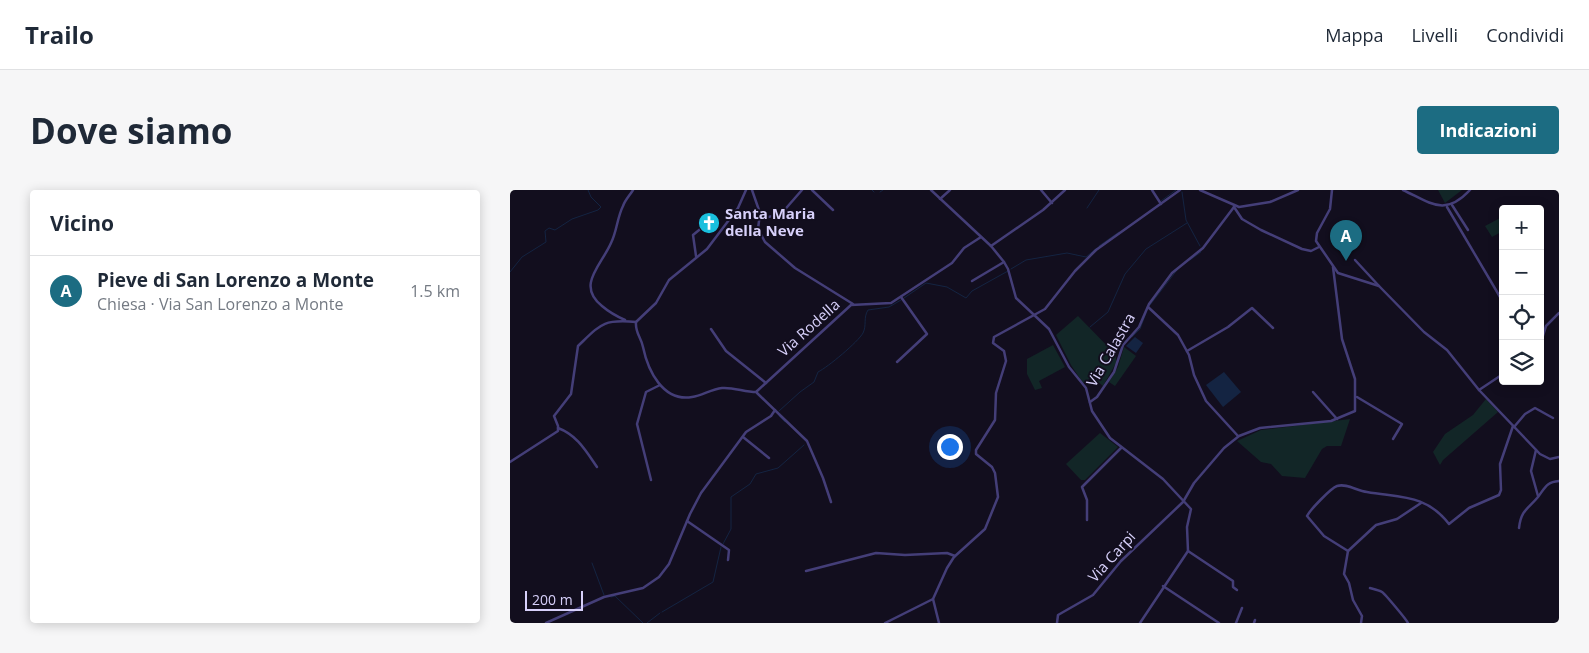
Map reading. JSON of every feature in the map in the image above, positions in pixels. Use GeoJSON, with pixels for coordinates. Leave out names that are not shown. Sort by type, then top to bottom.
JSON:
{"type":"FeatureCollection","features":[{"type":"Feature","properties":{"kind":"street"},"geometry":{"type":"LineString","coordinates":[[618,319],[592,297],[590,286],[594,273],[612,243],[623,204],[633,190]]}},
{"type":"Feature","properties":{"kind":"street"},"geometry":{"type":"LineString","coordinates":[[746,190],[738,208],[707,249],[696,256],[669,280],[656,303],[636,322],[635,330],[642,344],[645,362],[660,385],[670,394],[679,398],[694,397],[723,388],[756,392],[779,412],[807,441],[824,478],[831,502]]}},
{"type":"Feature","properties":{"kind":"street"},"geometry":{"type":"LineString","coordinates":[[752,190],[760,219],[758,226],[761,237],[790,265],[853,304]]}},
{"type":"Feature","properties":{"kind":"street"},"geometry":{"type":"LineString","coordinates":[[760,219],[781,214],[802,190]]}},
{"type":"Feature","properties":{"kind":"street"},"geometry":{"type":"LineString","coordinates":[[812,190],[833,210]]}},
{"type":"Feature","properties":{"kind":"street"},"geometry":{"type":"LineString","coordinates":[[931,190],[991,246],[1004,262],[1008,269],[1016,298],[1049,329],[1069,367],[1086,388],[1099,424],[1121,448],[1163,479],[1192,511],[1187,527],[1188,550],[1140,623]]}},
{"type":"Feature","properties":{"kind":"street"},"geometry":{"type":"LineString","coordinates":[[940,199],[950,190]]}},
{"type":"Feature","properties":{"kind":"street"},"geometry":{"type":"LineString","coordinates":[[1042,190],[1052,203]]}},
{"type":"Feature","properties":{"kind":"street"},"geometry":{"type":"LineString","coordinates":[[991,246],[1052,203],[1065,190]]}},
{"type":"Feature","properties":{"kind":"street"},"geometry":{"type":"LineString","coordinates":[[1152,190],[1161,204]]}},
{"type":"Feature","properties":{"kind":"street"},"geometry":{"type":"LineString","coordinates":[[885,623],[933,598],[947,568],[955,556],[985,529],[998,497],[995,473],[992,467],[976,454],[976,450],[995,420],[996,393],[1006,361],[1004,351],[993,343],[992,340],[997,335],[1036,315],[1054,301],[1075,271],[1096,250],[1180,190]]}},
{"type":"Feature","properties":{"kind":"street"},"geometry":{"type":"LineString","coordinates":[[1200,190],[1234,207],[1242,219],[1261,230],[1302,249],[1311,251],[1319,247]]}},
{"type":"Feature","properties":{"kind":"street"},"geometry":{"type":"LineString","coordinates":[[1234,207],[1270,202],[1298,190]]}},
{"type":"Feature","properties":{"kind":"street"},"geometry":{"type":"LineString","coordinates":[[1332,190],[1330,208],[1316,237],[1319,247],[1341,276],[1379,286]]}},
{"type":"Feature","properties":{"kind":"street"},"geometry":{"type":"LineString","coordinates":[[1403,190],[1437,206],[1446,207],[1470,190]]}},
{"type":"Feature","properties":{"kind":"street"},"geometry":{"type":"LineString","coordinates":[[1452,204],[1468,230]]}},
{"type":"Feature","properties":{"kind":"street","name":"Via Calastra"},"geometry":{"type":"LineString","coordinates":[[1090,402],[1097,397],[1114,372],[1123,345],[1139,327],[1148,307],[1172,273],[1203,248],[1234,207]]}},
{"type":"Feature","properties":{"kind":"street"},"geometry":{"type":"LineString","coordinates":[[1446,207],[1499,295]]}},
{"type":"Feature","properties":{"kind":"street"},"geometry":{"type":"LineString","coordinates":[[696,256],[693,235],[704,226]]}},
{"type":"Feature","properties":{"kind":"street","name":"Via Rodella"},"geometry":{"type":"LineString","coordinates":[[756,392],[853,304],[884,305],[901,297],[952,263],[964,248],[981,238]]}},
{"type":"Feature","properties":{"kind":"street"},"geometry":{"type":"LineString","coordinates":[[1354,260],[1424,332],[1447,350],[1479,390],[1536,450],[1547,458],[1559,457]]}},
{"type":"Feature","properties":{"kind":"street"},"geometry":{"type":"LineString","coordinates":[[972,280],[1004,262]]}},
{"type":"Feature","properties":{"kind":"street"},"geometry":{"type":"LineString","coordinates":[[1239,436],[1260,428],[1294,424],[1304,425],[1338,420],[1355,411],[1357,396],[1354,374],[1342,339],[1333,267]]}},
{"type":"Feature","properties":{"kind":"street"},"geometry":{"type":"LineString","coordinates":[[897,362],[926,334],[901,297]]}},
{"type":"Feature","properties":{"kind":"street","name":"Via Calastra"},"geometry":{"type":"LineString","coordinates":[[1148,307],[1178,336],[1187,351],[1194,374],[1206,400],[1239,436]]}},
{"type":"Feature","properties":{"kind":"street"},"geometry":{"type":"LineString","coordinates":[[1187,351],[1228,327],[1252,308],[1274,328]]}},
{"type":"Feature","properties":{"kind":"street"},"geometry":{"type":"LineString","coordinates":[[1542,340],[1546,326],[1559,314]]}},
{"type":"Feature","properties":{"kind":"street"},"geometry":{"type":"LineString","coordinates":[[597,467],[581,444],[571,435],[558,428],[554,416],[571,394],[576,348],[603,323],[618,319],[636,322]]}},
{"type":"Feature","properties":{"kind":"street"},"geometry":{"type":"LineString","coordinates":[[711,329],[726,351],[766,384]]}},
{"type":"Feature","properties":{"kind":"street"},"geometry":{"type":"LineString","coordinates":[[1479,390],[1499,377]]}},
{"type":"Feature","properties":{"kind":"street"},"geometry":{"type":"LineString","coordinates":[[651,480],[638,420],[646,392],[660,385]]}},
{"type":"Feature","properties":{"kind":"street"},"geometry":{"type":"LineString","coordinates":[[1313,392],[1338,420]]}},
{"type":"Feature","properties":{"kind":"street"},"geometry":{"type":"LineString","coordinates":[[1357,396],[1402,424],[1393,439]]}},
{"type":"Feature","properties":{"kind":"street"},"geometry":{"type":"LineString","coordinates":[[1348,551],[1324,536],[1307,516],[1337,486],[1347,486],[1365,492],[1409,497],[1440,513],[1449,524],[1469,508],[1499,495],[1501,490],[1500,464],[1513,426],[1525,414],[1535,408],[1553,418]]}},
{"type":"Feature","properties":{"kind":"street"},"geometry":{"type":"LineString","coordinates":[[546,623],[604,597],[643,588],[664,572],[702,493],[749,430],[771,416],[775,410]]}},
{"type":"Feature","properties":{"kind":"street"},"geometry":{"type":"LineString","coordinates":[[510,462],[554,435],[558,428]]}},
{"type":"Feature","properties":{"kind":"street","name":"Via Carpi"},"geometry":{"type":"LineString","coordinates":[[1056,623],[1058,615],[1093,595],[1121,561],[1183,502],[1194,483],[1213,460],[1239,436]]}},
{"type":"Feature","properties":{"kind":"street"},"geometry":{"type":"LineString","coordinates":[[743,437],[769,458]]}},
{"type":"Feature","properties":{"kind":"street"},"geometry":{"type":"LineString","coordinates":[[1087,520],[1087,500],[1082,487],[1121,448]]}},
{"type":"Feature","properties":{"kind":"street"},"geometry":{"type":"LineString","coordinates":[[1536,450],[1531,471],[1538,496]]}},
{"type":"Feature","properties":{"kind":"street"},"geometry":{"type":"LineString","coordinates":[[1518,528],[1522,515],[1528,505],[1546,485],[1559,481]]}},
{"type":"Feature","properties":{"kind":"street"},"geometry":{"type":"LineString","coordinates":[[1361,623],[1362,616],[1344,574],[1348,551],[1376,525],[1397,519],[1421,503]]}},
{"type":"Feature","properties":{"kind":"street"},"geometry":{"type":"LineString","coordinates":[[687,521],[729,550],[728,560]]}},
{"type":"Feature","properties":{"kind":"street"},"geometry":{"type":"LineString","coordinates":[[1188,550],[1233,581],[1233,587],[1237,590]]}},
{"type":"Feature","properties":{"kind":"street"},"geometry":{"type":"LineString","coordinates":[[806,571],[879,552],[905,555],[946,553],[955,556]]}},
{"type":"Feature","properties":{"kind":"street"},"geometry":{"type":"LineString","coordinates":[[1163,586],[1219,623]]}},
{"type":"Feature","properties":{"kind":"street"},"geometry":{"type":"LineString","coordinates":[[1370,588],[1385,594],[1395,608],[1403,613],[1408,623]]}},
{"type":"Feature","properties":{"kind":"street"},"geometry":{"type":"LineString","coordinates":[[933,598],[939,623]]}},
{"type":"Feature","properties":{"kind":"street"},"geometry":{"type":"LineString","coordinates":[[1236,623],[1242,608]]}},
{"type":"Feature","properties":{"kind":"green space"},"geometry":{"type":"Polygon","coordinates":[[[1438,190],[1462,190],[1445,203],[1438,190]]]}},
{"type":"Feature","properties":{"kind":"green space"},"geometry":{"type":"Polygon","coordinates":[[[1499,219],[1499,233],[1492,237],[1485,226],[1499,219]]]}},
{"type":"Feature","properties":{"kind":"green space"},"geometry":{"type":"Polygon","coordinates":[[[1078,316],[1116,355],[1116,363],[1103,386],[1092,377],[1083,383],[1071,365],[1056,335],[1078,316]]]}},
{"type":"Feature","properties":{"kind":"green space"},"geometry":{"type":"Polygon","coordinates":[[[1053,345],[1065,367],[1039,381],[1042,388],[1035,390],[1027,374],[1027,359],[1053,345]]]}},
{"type":"Feature","properties":{"kind":"green space"},"geometry":{"type":"Polygon","coordinates":[[[1124,347],[1136,356],[1115,386],[1109,382],[1118,367],[1124,347]]]}},
{"type":"Feature","properties":{"kind":"green space"},"geometry":{"type":"Polygon","coordinates":[[[1486,399],[1498,412],[1443,460],[1440,465],[1433,452],[1445,434],[1473,415],[1486,399]]]}},
{"type":"Feature","properties":{"kind":"green space"},"geometry":{"type":"Polygon","coordinates":[[[1350,419],[1341,446],[1327,446],[1322,449],[1305,478],[1282,476],[1271,464],[1261,462],[1237,441],[1261,430],[1350,419]]]}},
{"type":"Feature","properties":{"kind":"green space"},"geometry":{"type":"Polygon","coordinates":[[[1100,433],[1118,447],[1085,480],[1081,480],[1066,464],[1100,433]]]}},
{"type":"Feature","properties":{"kind":"water"},"geometry":{"type":"Polygon","coordinates":[[[1135,337],[1143,343],[1136,353],[1126,346],[1135,337]]]}},
{"type":"Feature","properties":{"kind":"water"},"geometry":{"type":"Polygon","coordinates":[[[1224,372],[1241,392],[1223,407],[1206,385],[1224,372]]]}},
{"type":"Feature","properties":{"kind":"waterway"},"geometry":{"type":"LineString","coordinates":[[510,272],[522,257],[546,242],[545,231],[549,228],[555,230],[572,219],[598,210],[601,207],[591,197],[588,190]]}},
{"type":"Feature","properties":{"kind":"waterway"},"geometry":{"type":"LineString","coordinates":[[1087,208],[1099,190]]}},
{"type":"Feature","properties":{"kind":"waterway"},"geometry":{"type":"LineString","coordinates":[[1161,201],[1176,190]]}},
{"type":"Feature","properties":{"kind":"waterway"},"geometry":{"type":"LineString","coordinates":[[1182,192],[1186,220],[1200,246]]}},
{"type":"Feature","properties":{"kind":"waterway"},"geometry":{"type":"LineString","coordinates":[[1090,327],[1108,312],[1125,274],[1146,249],[1187,223]]}},
{"type":"Feature","properties":{"kind":"waterway"},"geometry":{"type":"LineString","coordinates":[[1099,246],[1119,232]]}},
{"type":"Feature","properties":{"kind":"waterway"},"geometry":{"type":"LineString","coordinates":[[1011,269],[1026,260],[1067,253],[1086,257],[1097,248]]}},
{"type":"Feature","properties":{"kind":"waterway"},"geometry":{"type":"LineString","coordinates":[[1190,260],[1201,252]]}},
{"type":"Feature","properties":{"kind":"waterway"},"geometry":{"type":"LineString","coordinates":[[1150,305],[1177,270]]}},
{"type":"Feature","properties":{"kind":"waterway"},"geometry":{"type":"LineString","coordinates":[[904,298],[926,283],[947,287],[966,298],[972,291],[1008,271]]}},
{"type":"Feature","properties":{"kind":"waterway"},"geometry":{"type":"LineString","coordinates":[[779,411],[814,382],[818,372],[829,365],[860,337],[864,330],[868,310],[889,307],[901,300]]}},
{"type":"Feature","properties":{"kind":"waterway"},"geometry":{"type":"LineString","coordinates":[[1132,337],[1140,329],[1146,313]]}},
{"type":"Feature","properties":{"kind":"waterway"},"geometry":{"type":"LineString","coordinates":[[779,416],[785,422]]}},
{"type":"Feature","properties":{"kind":"waterway"},"geometry":{"type":"LineString","coordinates":[[723,544],[731,529],[731,497],[750,484],[756,474],[778,468],[804,445]]}},
{"type":"Feature","properties":{"kind":"waterway"},"geometry":{"type":"LineString","coordinates":[[662,612],[713,582],[721,547]]}},
{"type":"Feature","properties":{"kind":"waterway"},"geometry":{"type":"LineString","coordinates":[[592,563],[604,595]]}},
{"type":"Feature","properties":{"kind":"waterway"},"geometry":{"type":"LineString","coordinates":[[611,597],[615,596],[643,623]]}},
{"type":"Feature","properties":{"kind":"waterway"},"geometry":{"type":"LineString","coordinates":[[647,623],[660,613]]}},
{"type":"Feature","properties":{"kind":"place","name":"Santa Maria della Neve"},"geometry":{"type":"Point","coordinates":[709,223]}},
{"type":"Feature","properties":{"kind":"place","name":"Pieve di San Lorenzo a Monte"},"geometry":{"type":"Point","coordinates":[1346,261]}}]}
